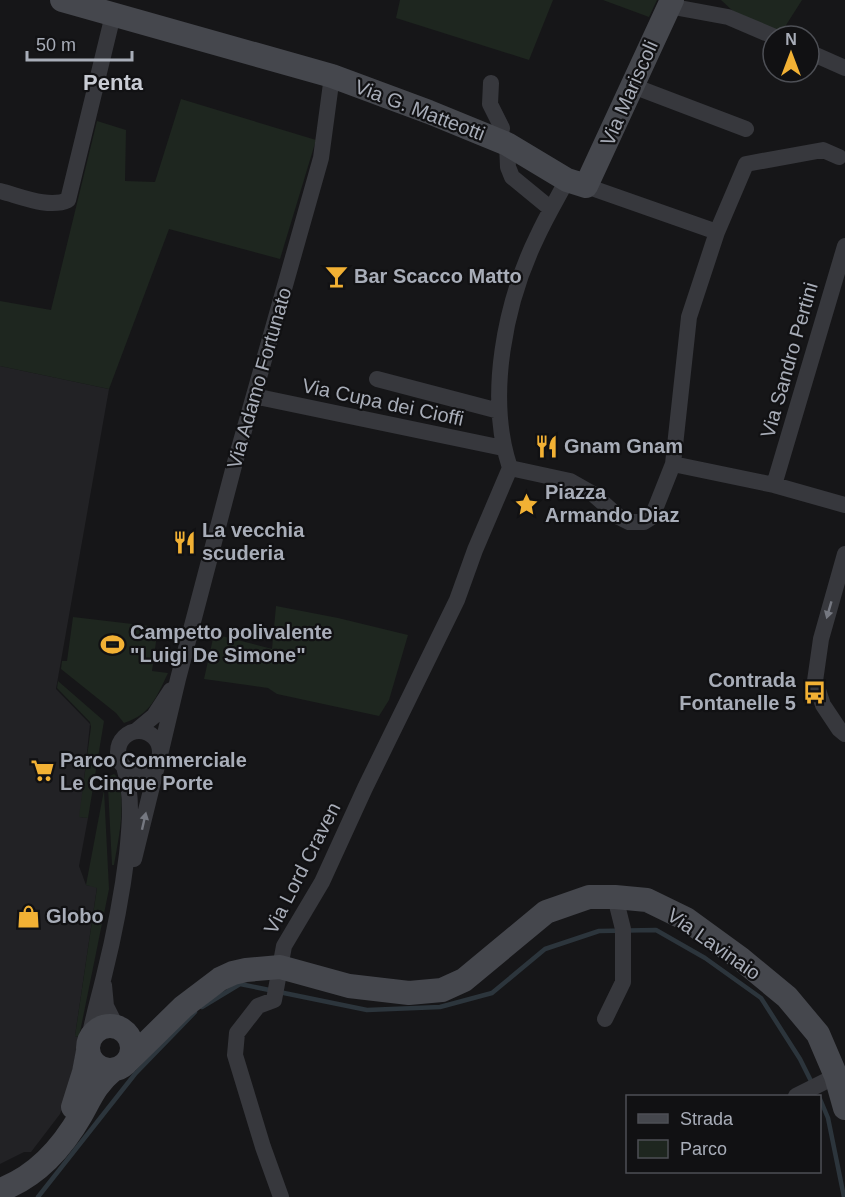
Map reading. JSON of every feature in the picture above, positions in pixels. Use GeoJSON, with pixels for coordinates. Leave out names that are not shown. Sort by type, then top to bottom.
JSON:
{"type":"FeatureCollection","features":[{"type":"Feature","properties":{"kind":"street","name":"Via G. Matteotti"},"geometry":{"type":"LineString","coordinates":[[62,0],[332,76],[504,143],[576,183]]}},
{"type":"Feature","properties":{"kind":"street"},"geometry":{"type":"LineString","coordinates":[[716,0],[728,16]]}},
{"type":"Feature","properties":{"kind":"street"},"geometry":{"type":"LineString","coordinates":[[670,3],[728,16],[761,31]]}},
{"type":"Feature","properties":{"kind":"street","name":"Via Mariscoli"},"geometry":{"type":"LineString","coordinates":[[576,183],[633,86],[670,3]]}},
{"type":"Feature","properties":{"kind":"street"},"geometry":{"type":"LineString","coordinates":[[0,191],[45,202],[61,203],[68,200],[113,15]]}},
{"type":"Feature","properties":{"kind":"street"},"geometry":{"type":"LineString","coordinates":[[821,57],[845,68]]}},
{"type":"Feature","properties":{"kind":"street","name":"Via Adamo Fortunato"},"geometry":{"type":"LineString","coordinates":[[121,897],[140,841],[178,679],[234,466],[321,158],[332,76]]}},
{"type":"Feature","properties":{"kind":"street"},"geometry":{"type":"LineString","coordinates":[[491,83],[490,104],[502,128],[508,167],[512,177],[551,209]]}},
{"type":"Feature","properties":{"kind":"street"},"geometry":{"type":"LineString","coordinates":[[633,86],[746,129]]}},
{"type":"Feature","properties":{"kind":"street"},"geometry":{"type":"LineString","coordinates":[[717,232],[576,183],[551,209],[536,238],[515,294],[501,358],[499,411],[503,448],[510,468],[570,481],[593,494],[619,517],[637,523],[652,517],[673,464],[689,317],[717,232],[746,164],[823,150],[839,157]]}},
{"type":"Feature","properties":{"kind":"street","name":"Via Sandro Pertini"},"geometry":{"type":"LineString","coordinates":[[774,485],[845,246]]}},
{"type":"Feature","properties":{"kind":"street"},"geometry":{"type":"LineString","coordinates":[[377,379],[499,411]]}},
{"type":"Feature","properties":{"kind":"street","name":"Via Cupa dei Cioffi"},"geometry":{"type":"LineString","coordinates":[[254,396],[503,448]]}},
{"type":"Feature","properties":{"kind":"street"},"geometry":{"type":"LineString","coordinates":[[673,464],[774,485],[845,506]]}},
{"type":"Feature","properties":{"kind":"street","name":"Via Lord Craven"},"geometry":{"type":"LineString","coordinates":[[277,983],[284,946],[322,882],[457,600],[475,550],[510,468]]}},
{"type":"Feature","properties":{"kind":"street"},"geometry":{"type":"LineString","coordinates":[[845,554],[821,639],[815,681],[823,705],[845,734]]}},
{"type":"Feature","properties":{"kind":"street","name":"Via Adamo Fortunato"},"geometry":{"type":"LineString","coordinates":[[136,731],[154,716],[178,679]]}},
{"type":"Feature","properties":{"kind":"street"},"geometry":{"type":"LineString","coordinates":[[136,731],[149,733],[158,742],[159,759],[154,768],[136,773],[124,767],[118,755],[119,744],[126,735],[136,731]]}},
{"type":"Feature","properties":{"kind":"street","name":"Via Adamo Fortunato"},"geometry":{"type":"LineString","coordinates":[[0,1182],[32,1163],[65,1125],[84,1072],[93,1013],[104,978],[121,897],[131,802],[129,782],[124,767]]}},
{"type":"Feature","properties":{"kind":"street","name":"Via Lavinaio"},"geometry":{"type":"LineString","coordinates":[[120,1066],[183,1007],[220,979],[246,970],[277,983],[349,986],[409,993],[442,990],[464,980],[546,912],[590,897],[615,897],[647,900],[686,919],[741,959],[787,997],[818,1034],[829,1080],[845,1108]]}},
{"type":"Feature","properties":{"kind":"street"},"geometry":{"type":"LineString","coordinates":[[605,1019],[623,982],[623,935],[615,897]]}},
{"type":"Feature","properties":{"kind":"street","name":"Via Adamo Fortunato"},"geometry":{"type":"LineString","coordinates":[[104,978],[106,1006],[119,1028]]}},
{"type":"Feature","properties":{"kind":"street"},"geometry":{"type":"LineString","coordinates":[[277,983],[237,1033],[235,1055],[281,1197]]}},
{"type":"Feature","properties":{"kind":"street","name":"Via Lavinaio"},"geometry":{"type":"LineString","coordinates":[[119,1028],[136,1034],[146,1033],[164,1024]]}},
{"type":"Feature","properties":{"kind":"street"},"geometry":{"type":"LineString","coordinates":[[0,1190],[17,1183],[47,1160],[72,1130],[98,1084],[120,1066],[132,1048],[128,1035],[119,1028],[98,1029],[88,1045],[94,1063],[106,1070],[120,1066]]}},
{"type":"Feature","properties":{"kind":"street"},"geometry":{"type":"LineString","coordinates":[[801,1094],[829,1080]]}},
{"type":"Feature","properties":{"kind":"shaded area","name":"Parco Commerciale Le Cinque Porte"},"geometry":{"type":"Polygon","coordinates":[[[0,366],[109,389],[56,689],[90,724],[80,817],[88,818],[79,866],[86,885],[97,887],[75,1036],[79,1037],[69,1087],[60,1114],[31,1152],[24,1152],[0,1164],[0,366]]]}},
{"type":"Feature","properties":{"kind":"green space"},"geometry":{"type":"Polygon","coordinates":[[[400,0],[553,0],[529,60],[396,18],[400,0]]]}},
{"type":"Feature","properties":{"kind":"green space"},"geometry":{"type":"Polygon","coordinates":[[[603,0],[657,0],[649,17],[603,0]]]}},
{"type":"Feature","properties":{"kind":"green space"},"geometry":{"type":"Polygon","coordinates":[[[721,0],[802,0],[787,24],[761,24],[735,13],[721,0]]]}},
{"type":"Feature","properties":{"kind":"green space"},"geometry":{"type":"Polygon","coordinates":[[[181,99],[316,140],[280,259],[169,229],[109,389],[0,366],[0,301],[51,310],[97,121],[126,130],[125,181],[155,182],[181,99]]]}},
{"type":"Feature","properties":{"kind":"green space"},"geometry":{"type":"Polygon","coordinates":[[[276,606],[408,635],[389,700],[379,716],[277,694],[268,688],[204,679],[214,634],[272,649],[276,606]]]}},
{"type":"Feature","properties":{"kind":"green space"},"geometry":{"type":"Polygon","coordinates":[[[73,617],[158,627],[152,671],[168,673],[152,704],[141,715],[124,723],[116,713],[61,669],[62,661],[67,661],[73,617]]]}},
{"type":"Feature","properties":{"kind":"green space"},"geometry":{"type":"Polygon","coordinates":[[[58,681],[104,721],[88,818],[79,817],[90,722],[57,688],[58,681]]]}},
{"type":"Feature","properties":{"kind":"green space"},"geometry":{"type":"Polygon","coordinates":[[[114,774],[118,778],[122,810],[114,865],[112,865],[108,787],[110,776],[114,774]]]}},
{"type":"Feature","properties":{"kind":"green space"},"geometry":{"type":"Polygon","coordinates":[[[104,790],[109,889],[79,1037],[75,1036],[97,888],[86,885],[104,790]]]}},
{"type":"Feature","properties":{"kind":"waterway"},"geometry":{"type":"LineString","coordinates":[[202,1007],[240,984],[367,1010],[440,1007],[492,993],[545,949],[599,931],[656,930],[705,958],[761,998],[800,1059],[812,1083]]}},
{"type":"Feature","properties":{"kind":"waterway"},"geometry":{"type":"LineString","coordinates":[[38,1197],[135,1074],[195,1012]]}},
{"type":"Feature","properties":{"kind":"waterway"},"geometry":{"type":"LineString","coordinates":[[821,1101],[828,1118],[844,1197]]}},
{"type":"Feature","properties":{"kind":"place","name":"Bar Scacco Matto"},"geometry":{"type":"Point","coordinates":[336,276]}},
{"type":"Feature","properties":{"kind":"place","name":"Gnam Gnam"},"geometry":{"type":"Point","coordinates":[546,446]}},
{"type":"Feature","properties":{"kind":"place","name":"Piazza Armando Diaz"},"geometry":{"type":"Point","coordinates":[527,504]}},
{"type":"Feature","properties":{"kind":"place","name":"La vecchia scuderia"},"geometry":{"type":"Point","coordinates":[184,542]}},
{"type":"Feature","properties":{"kind":"place","name":"Campetto polivalente \"Luigi De Simone\""},"geometry":{"type":"Point","coordinates":[112,644]}},
{"type":"Feature","properties":{"kind":"place","name":"Contrada Fontanelle 5"},"geometry":{"type":"Point","coordinates":[814,692]}},
{"type":"Feature","properties":{"kind":"place","name":"Parco Commerciale Le Cinque Porte"},"geometry":{"type":"Point","coordinates":[42,771]}},
{"type":"Feature","properties":{"kind":"place","name":"Globo"},"geometry":{"type":"Point","coordinates":[28,916]}},
{"type":"Feature","properties":{"kind":"district","name":"Penta"},"geometry":{"type":"Point","coordinates":[113,82]}}]}
